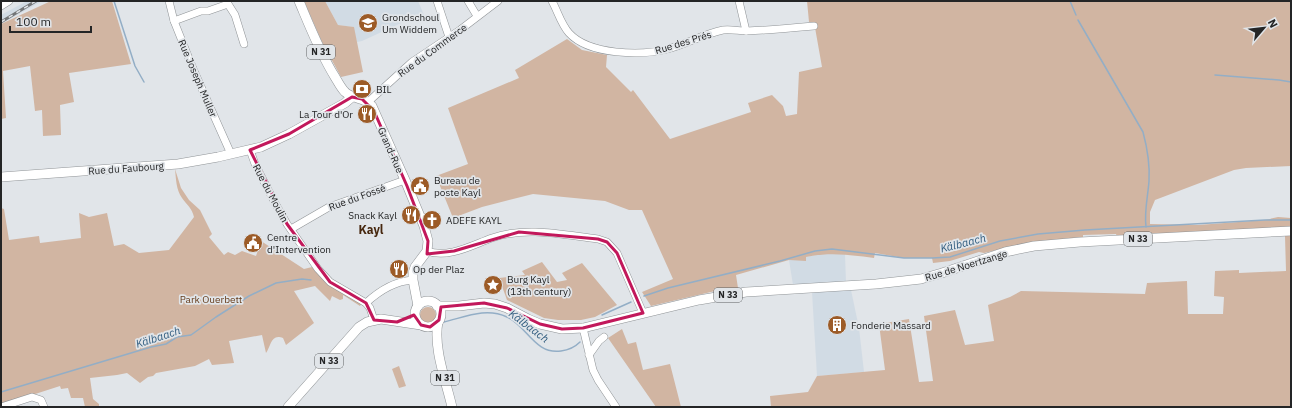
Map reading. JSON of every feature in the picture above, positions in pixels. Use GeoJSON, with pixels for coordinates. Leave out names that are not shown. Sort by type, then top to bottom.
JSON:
{"type":"FeatureCollection","features":[{"type":"Feature","properties":{"kind":"main road","name":"N 31"},"geometry":{"type":"LineString","coordinates":[[299,1],[330,69],[345,92],[352,98]]}},
{"type":"Feature","properties":{"kind":"main road"},"geometry":{"type":"LineString","coordinates":[[250,150],[261,147],[289,134],[352,98],[368,102]]}},
{"type":"Feature","properties":{"kind":"main road","name":"Grand-Rue"},"geometry":{"type":"LineString","coordinates":[[368,102],[374,111],[424,226],[428,241],[427,251]]}},
{"type":"Feature","properties":{"kind":"main road","name":"Rue du Faubourg"},"geometry":{"type":"LineString","coordinates":[[1,177],[178,164],[250,150]]}},
{"type":"Feature","properties":{"kind":"main road","name":"Rue de Noertzange"},"geometry":{"type":"LineString","coordinates":[[459,306],[484,303],[495,304],[508,308],[540,324],[562,329],[583,328],[718,296],[746,292],[876,284],[921,279],[1004,252],[1034,246],[1080,242],[1291,231]]}},
{"type":"Feature","properties":{"kind":"main road"},"geometry":{"type":"LineString","coordinates":[[423,326],[416,318],[417,310],[413,284],[416,267],[427,251]]}},
{"type":"Feature","properties":{"kind":"main road"},"geometry":{"type":"LineString","coordinates":[[374,320],[381,319],[423,326],[435,325],[439,320],[439,309],[413,284]]}},
{"type":"Feature","properties":{"kind":"main road"},"geometry":{"type":"LineString","coordinates":[[397,322],[417,310],[424,302],[433,304]]}},
{"type":"Feature","properties":{"kind":"main road","name":"N 33"},"geometry":{"type":"LineString","coordinates":[[433,304],[459,306]]}},
{"type":"Feature","properties":{"kind":"main road","name":"N 33"},"geometry":{"type":"LineString","coordinates":[[439,320],[459,306]]}},
{"type":"Feature","properties":{"kind":"main road","name":"N 33"},"geometry":{"type":"LineString","coordinates":[[288,407],[359,327],[374,320]]}},
{"type":"Feature","properties":{"kind":"main road","name":"N 31"},"geometry":{"type":"LineString","coordinates":[[439,320],[436,335],[452,407]]}},
{"type":"Feature","properties":{"kind":"main road","name":"N 31"},"geometry":{"type":"LineString","coordinates":[[423,326],[432,336],[438,348]]}},
{"type":"Feature","properties":{"kind":"street"},"geometry":{"type":"LineString","coordinates":[[1,6],[9,1]]}},
{"type":"Feature","properties":{"kind":"street","name":"Rue Joseph Muller"},"geometry":{"type":"LineString","coordinates":[[169,1],[174,21],[194,71],[231,154]]}},
{"type":"Feature","properties":{"kind":"street"},"geometry":{"type":"LineString","coordinates":[[437,1],[449,37]]}},
{"type":"Feature","properties":{"kind":"street"},"geometry":{"type":"LineString","coordinates":[[468,1],[477,16]]}},
{"type":"Feature","properties":{"kind":"street","name":"Rue du Commerce"},"geometry":{"type":"LineString","coordinates":[[368,102],[412,62],[498,1]]}},
{"type":"Feature","properties":{"kind":"street","name":"Rue des Prés"},"geometry":{"type":"LineString","coordinates":[[552,1],[562,23],[576,40],[603,50],[644,52],[658,51],[714,32],[725,30],[746,31],[814,26]]}},
{"type":"Feature","properties":{"kind":"street"},"geometry":{"type":"LineString","coordinates":[[739,1],[746,31]]}},
{"type":"Feature","properties":{"kind":"street"},"geometry":{"type":"LineString","coordinates":[[174,21],[201,10],[208,11],[228,4],[235,15],[244,44]]}},
{"type":"Feature","properties":{"kind":"street","name":"Rue du Moulin"},"geometry":{"type":"LineString","coordinates":[[250,150],[258,170],[275,203],[318,269],[330,282],[366,303]]}},
{"type":"Feature","properties":{"kind":"street","name":"Rue du Fossé"},"geometry":{"type":"LineString","coordinates":[[291,229],[329,207],[405,180]]}},
{"type":"Feature","properties":{"kind":"street"},"geometry":{"type":"LineString","coordinates":[[427,251],[433,254],[454,251],[493,237],[518,232],[533,231],[598,239],[607,242],[617,253],[643,313]]}},
{"type":"Feature","properties":{"kind":"street"},"geometry":{"type":"LineString","coordinates":[[374,320],[372,312],[366,303],[398,282],[413,284]]}},
{"type":"Feature","properties":{"kind":"street"},"geometry":{"type":"LineString","coordinates":[[583,328],[593,370],[616,407]]}},
{"type":"Feature","properties":{"kind":"street"},"geometry":{"type":"LineString","coordinates":[[589,355],[599,341],[604,337]]}},
{"type":"Feature","properties":{"kind":"street"},"geometry":{"type":"LineString","coordinates":[[1,407],[13,405],[32,397],[41,400],[44,407]]}},
{"type":"Feature","properties":{"kind":"highlighted area"},"geometry":{"type":"Polygon","coordinates":[[[352,97],[362,99],[374,111],[407,186],[428,241],[427,254],[454,251],[519,232],[598,239],[607,242],[617,253],[643,313],[583,328],[562,329],[540,324],[507,308],[484,303],[441,307],[439,320],[430,327],[421,325],[414,315],[397,322],[374,320],[366,303],[330,282],[287,224],[250,150],[289,134],[352,97]]]}},
{"type":"Feature","properties":{"kind":"shaded area"},"geometry":{"type":"Polygon","coordinates":[[[27,1],[42,1],[1,24],[1,15],[27,1]]]}},
{"type":"Feature","properties":{"kind":"shaded area","name":"Grondschoul Um Widdem"},"geometry":{"type":"Polygon","coordinates":[[[325,1],[418,1],[424,15],[410,19],[357,42],[353,27],[338,25],[325,1]]]}},
{"type":"Feature","properties":{"kind":"shaded area"},"geometry":{"type":"Polygon","coordinates":[[[821,254],[845,254],[846,283],[793,285],[789,260],[806,260],[806,257],[821,254]]]}},
{"type":"Feature","properties":{"kind":"shaded area"},"geometry":{"type":"Polygon","coordinates":[[[851,290],[859,328],[864,372],[817,376],[812,292],[851,290]]]}},
{"type":"Feature","properties":{"kind":"green space"},"geometry":{"type":"Polygon","coordinates":[[[51,1],[112,1],[131,64],[69,73],[74,102],[60,105],[61,135],[43,136],[42,110],[35,111],[30,66],[3,71],[6,118],[1,119],[1,24],[51,1]]]}},
{"type":"Feature","properties":{"kind":"green space"},"geometry":{"type":"Polygon","coordinates":[[[304,1],[325,1],[338,25],[354,27],[363,72],[341,77],[322,42],[304,1]]]}},
{"type":"Feature","properties":{"kind":"green space"},"geometry":{"type":"Polygon","coordinates":[[[807,1],[1291,1],[1291,166],[1234,170],[1155,200],[1150,212],[1150,224],[1198,225],[1265,220],[1278,217],[1291,218],[1291,228],[1117,237],[1116,234],[1083,235],[1083,237],[1031,242],[984,253],[979,252],[950,261],[933,263],[932,258],[904,258],[875,253],[874,258],[840,254],[815,255],[806,257],[806,261],[789,260],[736,275],[738,288],[715,291],[651,306],[642,292],[673,279],[642,210],[629,210],[605,201],[533,194],[482,207],[453,218],[436,176],[468,164],[448,108],[519,78],[515,70],[567,39],[582,50],[607,55],[606,67],[631,92],[633,90],[670,139],[751,112],[748,103],[772,95],[783,106],[786,116],[797,114],[799,72],[822,67],[814,22],[809,22],[807,1]]]}},
{"type":"Feature","properties":{"kind":"green space","name":"Park Ouerbett"},"geometry":{"type":"Polygon","coordinates":[[[175,169],[181,188],[189,200],[200,210],[212,234],[209,237],[224,255],[228,252],[235,255],[242,251],[256,256],[261,241],[304,269],[312,267],[361,304],[360,306],[343,295],[343,299],[340,300],[332,296],[330,301],[315,286],[294,291],[314,323],[286,345],[283,338],[276,337],[272,341],[266,353],[262,335],[229,341],[234,363],[212,365],[209,359],[195,366],[156,373],[140,383],[127,373],[90,378],[93,399],[99,404],[99,407],[85,407],[83,398],[71,398],[68,388],[61,389],[60,386],[1,405],[1,208],[4,209],[9,240],[39,236],[40,243],[81,238],[79,213],[89,217],[107,213],[114,246],[124,244],[139,253],[169,250],[194,217],[191,209],[182,198],[179,191],[175,169]]]}},
{"type":"Feature","properties":{"kind":"green space"},"geometry":{"type":"Polygon","coordinates":[[[1285,236],[1291,236],[1291,407],[771,407],[770,396],[808,392],[817,376],[885,370],[879,324],[909,319],[919,382],[933,381],[924,316],[955,310],[965,345],[994,341],[988,305],[1010,297],[1021,291],[1145,294],[1147,283],[1187,281],[1188,314],[1223,314],[1224,297],[1214,296],[1215,271],[1239,270],[1239,273],[1286,271],[1285,236]]]}},
{"type":"Feature","properties":{"kind":"green space"},"geometry":{"type":"Polygon","coordinates":[[[542,262],[557,282],[567,280],[562,273],[582,263],[617,305],[595,317],[581,320],[558,320],[544,318],[507,300],[499,278],[525,275],[522,271],[542,262]]]}},
{"type":"Feature","properties":{"kind":"green space"},"geometry":{"type":"Polygon","coordinates":[[[428,307],[434,309],[436,315],[434,321],[428,323],[422,321],[420,315],[422,309],[428,307]]]}},
{"type":"Feature","properties":{"kind":"green space"},"geometry":{"type":"Polygon","coordinates":[[[622,329],[628,344],[636,342],[643,370],[670,364],[681,407],[656,407],[608,338],[622,329]]]}},
{"type":"Feature","properties":{"kind":"green space"},"geometry":{"type":"Polygon","coordinates":[[[399,366],[406,386],[399,388],[392,369],[399,366]]]}},
{"type":"Feature","properties":{"kind":"waterway"},"geometry":{"type":"LineString","coordinates":[[114,1],[135,66],[144,82]]}},
{"type":"Feature","properties":{"kind":"waterway"},"geometry":{"type":"LineString","coordinates":[[1070,1],[1076,15]]}},
{"type":"Feature","properties":{"kind":"waterway"},"geometry":{"type":"LineString","coordinates":[[1078,20],[1143,132],[1149,169],[1145,215],[1146,227]]}},
{"type":"Feature","properties":{"kind":"waterway"},"geometry":{"type":"LineString","coordinates":[[1215,75],[1291,82]]}},
{"type":"Feature","properties":{"kind":"waterway","name":"Kälbaach"},"geometry":{"type":"LineString","coordinates":[[644,296],[668,288],[815,251],[832,249],[904,258],[950,257],[1000,241],[1038,234],[1265,220],[1291,220]]}},
{"type":"Feature","properties":{"kind":"waterway","name":"Kälbaach"},"geometry":{"type":"LineString","coordinates":[[1,392],[151,347],[166,344],[177,337],[191,335],[249,296],[276,283],[302,279],[311,280]]}},
{"type":"Feature","properties":{"kind":"waterway","name":"Kälbaach"},"geometry":{"type":"LineString","coordinates":[[602,315],[631,302]]}},
{"type":"Feature","properties":{"kind":"waterway","name":"Kälbaach"},"geometry":{"type":"LineString","coordinates":[[444,322],[476,314],[499,314],[514,321],[544,349],[564,351],[572,348],[580,342]]}},
{"type":"Feature","properties":{"kind":"railway"},"geometry":{"type":"LineString","coordinates":[[1,22],[36,1]]}},
{"type":"Feature","properties":{"kind":"place","name":"Grondschoul Um Widdem"},"geometry":{"type":"Point","coordinates":[368,23]}},
{"type":"Feature","properties":{"kind":"place","name":"BIL"},"geometry":{"type":"Point","coordinates":[362,89]}},
{"type":"Feature","properties":{"kind":"place","name":"La Tour d'Or"},"geometry":{"type":"Point","coordinates":[367,114]}},
{"type":"Feature","properties":{"kind":"place","name":"Bureau de poste Kayl"},"geometry":{"type":"Point","coordinates":[420,186]}},
{"type":"Feature","properties":{"kind":"place","name":"Snack Kayl"},"geometry":{"type":"Point","coordinates":[411,215]}},
{"type":"Feature","properties":{"kind":"place","name":"ADEFE KAYL"},"geometry":{"type":"Point","coordinates":[432,220]}},
{"type":"Feature","properties":{"kind":"place","name":"Centre d'Intervention"},"geometry":{"type":"Point","coordinates":[253,243]}},
{"type":"Feature","properties":{"kind":"place","name":"Op der Plaz"},"geometry":{"type":"Point","coordinates":[399,269]}},
{"type":"Feature","properties":{"kind":"place","name":"Burg Kayl (13th century)"},"geometry":{"type":"Point","coordinates":[493,285]}},
{"type":"Feature","properties":{"kind":"place","name":"Fonderie Massard"},"geometry":{"type":"Point","coordinates":[837,325]}},
{"type":"Feature","properties":{"kind":"district","name":"Kayl"},"geometry":{"type":"Point","coordinates":[371,230]}}]}
